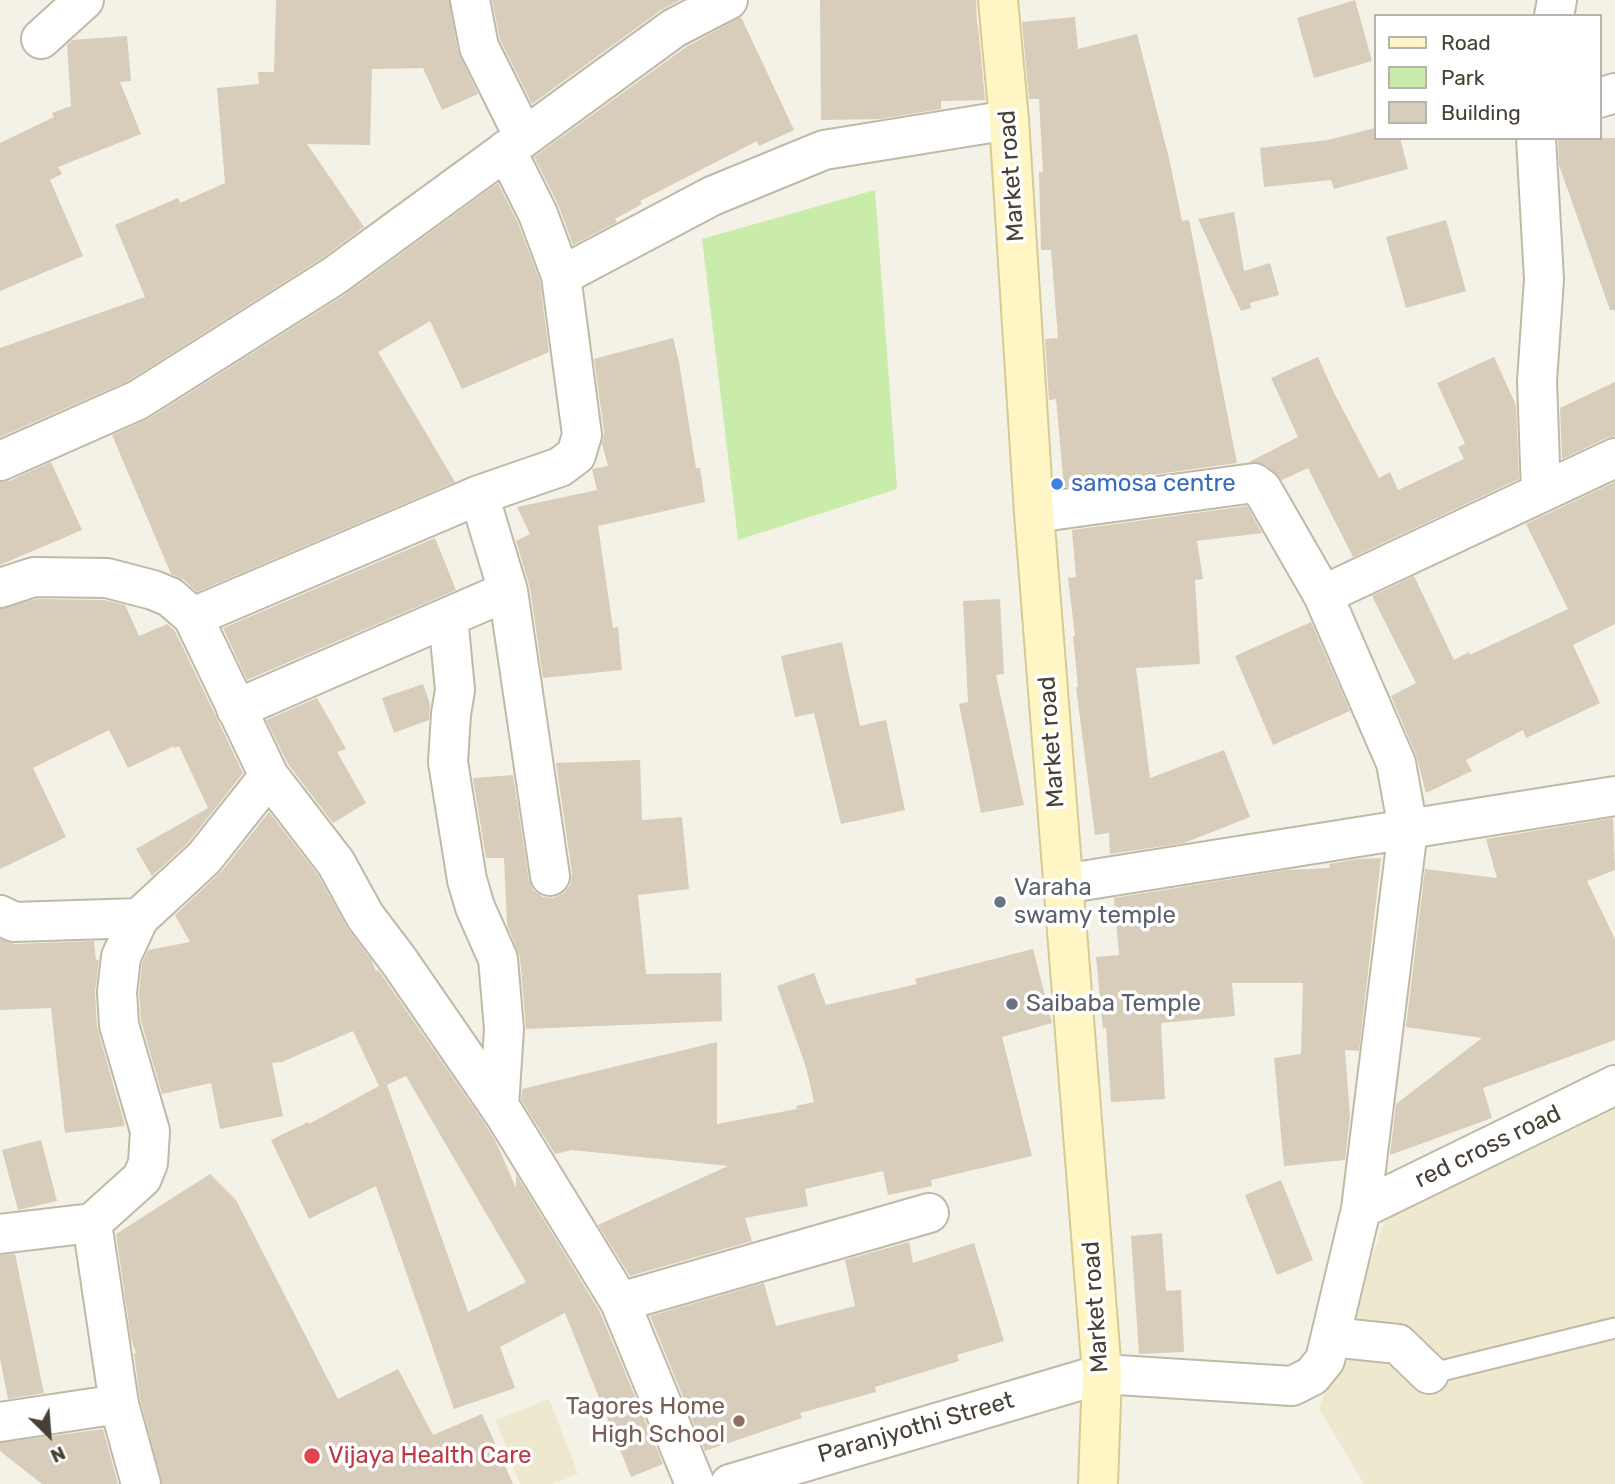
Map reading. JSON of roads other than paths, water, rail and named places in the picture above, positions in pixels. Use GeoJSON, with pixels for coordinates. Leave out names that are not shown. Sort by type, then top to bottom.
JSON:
{"type":"FeatureCollection","features":[{"type":"Feature","properties":{"kind":"street"},"geometry":{"type":"LineString","coordinates":[[41,39],[84,0]]}},
{"type":"Feature","properties":{"kind":"street"},"geometry":{"type":"LineString","coordinates":[[193,618],[479,495],[560,467],[576,454],[582,435],[561,276],[479,47],[470,0]]}},
{"type":"Feature","properties":{"kind":"street"},"geometry":{"type":"LineString","coordinates":[[0,461],[138,400],[334,276],[674,29],[728,0]]}},
{"type":"Feature","properties":{"kind":"street","name":"Market road"},"geometry":{"type":"LineString","coordinates":[[998,0],[1009,120],[1034,513],[1102,1374],[1098,1484]]}},
{"type":"Feature","properties":{"kind":"street"},"geometry":{"type":"LineString","coordinates":[[561,276],[712,196],[824,149],[1009,120]]}},
{"type":"Feature","properties":{"kind":"street"},"geometry":{"type":"LineString","coordinates":[[1536,140],[1544,279],[1536,404],[1541,493]]}},
{"type":"Feature","properties":{"kind":"street"},"geometry":{"type":"LineString","coordinates":[[1323,595],[1615,458]]}},
{"type":"Feature","properties":{"kind":"street"},"geometry":{"type":"LineString","coordinates":[[1034,513],[1254,483],[1262,489],[1323,595],[1396,763],[1408,829],[1361,1209],[1325,1360],[1312,1376],[1292,1386],[1102,1374]]}},
{"type":"Feature","properties":{"kind":"street"},"geometry":{"type":"LineString","coordinates":[[479,495],[508,592],[550,876]]}},
{"type":"Feature","properties":{"kind":"street"},"geometry":{"type":"LineString","coordinates":[[0,588],[34,577],[107,578],[170,597],[193,618],[269,776],[336,863],[365,916],[499,1106],[620,1301],[695,1484]]}},
{"type":"Feature","properties":{"kind":"street"},"geometry":{"type":"LineString","coordinates":[[236,709],[508,592]]}},
{"type":"Feature","properties":{"kind":"street"},"geometry":{"type":"LineString","coordinates":[[448,617],[455,690],[448,762],[467,880],[475,907],[498,959],[504,1029],[499,1106]]}},
{"type":"Feature","properties":{"kind":"street"},"geometry":{"type":"LineString","coordinates":[[0,1234],[92,1223],[142,1178],[148,1163],[150,1131],[119,1025],[117,992],[121,957],[139,918],[204,859],[269,776]]}},
{"type":"Feature","properties":{"kind":"street"},"geometry":{"type":"LineString","coordinates":[[1063,884],[1615,796]]}},
{"type":"Feature","properties":{"kind":"street"},"geometry":{"type":"LineString","coordinates":[[0,915],[14,922],[139,918]]}},
{"type":"Feature","properties":{"kind":"street","name":"red cross road"},"geometry":{"type":"LineString","coordinates":[[1361,1209],[1615,1085]]}},
{"type":"Feature","properties":{"kind":"street"},"geometry":{"type":"LineString","coordinates":[[620,1301],[929,1213]]}},
{"type":"Feature","properties":{"kind":"street"},"geometry":{"type":"LineString","coordinates":[[92,1223],[119,1404],[141,1484]]}},
{"type":"Feature","properties":{"kind":"street"},"geometry":{"type":"LineString","coordinates":[[1331,1337],[1398,1344],[1429,1374]]}},
{"type":"Feature","properties":{"kind":"street","name":"Paranjyothi Street"},"geometry":{"type":"LineString","coordinates":[[730,1484],[1102,1374]]}},
{"type":"Feature","properties":{"kind":"street"},"geometry":{"type":"LineString","coordinates":[[0,1422],[119,1404]]}},
{"type":"Feature","properties":{"kind":"lane"},"geometry":{"type":"LineString","coordinates":[[1429,1374],[1615,1328]]}},
{"type":"Feature","properties":{"kind":"place","name":"samosa centre"},"geometry":{"type":"Point","coordinates":[1057,484]}},
{"type":"Feature","properties":{"kind":"place","name":"Varaha swamy temple"},"geometry":{"type":"Point","coordinates":[1000,902]}},
{"type":"Feature","properties":{"kind":"place","name":"Saibaba Temple"},"geometry":{"type":"Point","coordinates":[1012,1004]}},
{"type":"Feature","properties":{"kind":"place","name":"Tagores Home High School"},"geometry":{"type":"Point","coordinates":[739,1421]}},
{"type":"Feature","properties":{"kind":"place","name":"Vijaya Health Care"},"geometry":{"type":"Point","coordinates":[312,1456]}}]}
